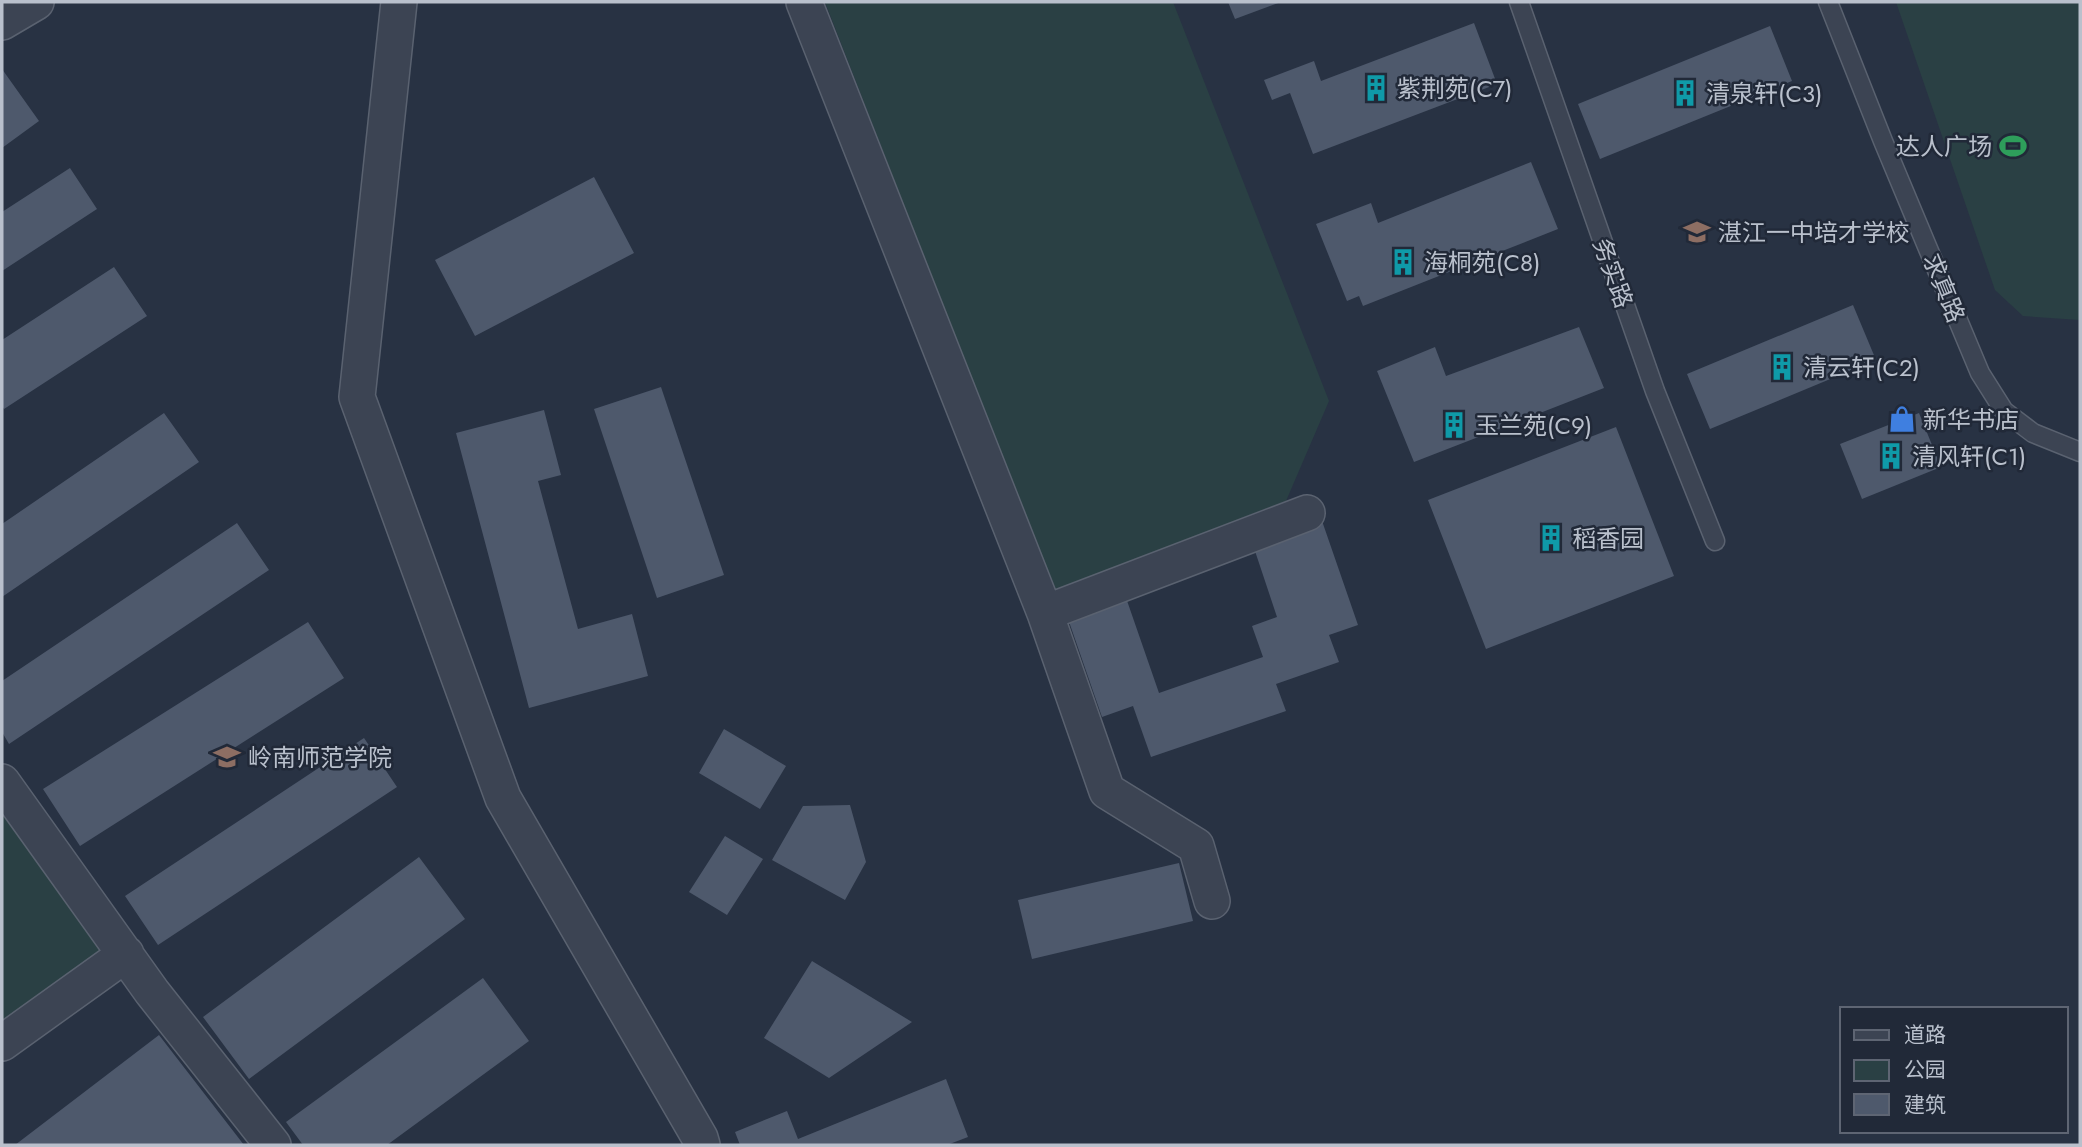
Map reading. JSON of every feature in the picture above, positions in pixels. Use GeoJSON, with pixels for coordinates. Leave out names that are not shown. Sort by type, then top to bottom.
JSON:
{"type":"FeatureCollection","features":[{"type":"Feature","properties":{"kind":"street"},"geometry":{"type":"LineString","coordinates":[[2,23],[36,2]]}},
{"type":"Feature","properties":{"kind":"street"},"geometry":{"type":"LineString","coordinates":[[399,2],[357,397],[502,798],[702,1145]]}},
{"type":"Feature","properties":{"kind":"street"},"geometry":{"type":"LineString","coordinates":[[804,2],[1045,613],[1107,791],[1196,846],[1212,901]]}},
{"type":"Feature","properties":{"kind":"street"},"geometry":{"type":"LineString","coordinates":[[1045,613],[1307,513]]}},
{"type":"Feature","properties":{"kind":"street"},"geometry":{"type":"LineString","coordinates":[[2,782],[152,992],[273,1145]]}},
{"type":"Feature","properties":{"kind":"street"},"geometry":{"type":"LineString","coordinates":[[2,1043],[125,954]]}},
{"type":"Feature","properties":{"kind":"lane","name":"务实路"},"geometry":{"type":"LineString","coordinates":[[1520,2],[1655,391],[1716,541]]}},
{"type":"Feature","properties":{"kind":"lane","name":"求真路"},"geometry":{"type":"LineString","coordinates":[[1829,2],[1883,141],[1980,373],[2004,411],[2033,433],[2080,452]]}},
{"type":"Feature","properties":{"kind":"green space"},"geometry":{"type":"Polygon","coordinates":[[[825,2],[1173,2],[1329,401],[1286,501],[1054,591],[825,2]]]}},
{"type":"Feature","properties":{"kind":"green space","name":"达人广场"},"geometry":{"type":"Polygon","coordinates":[[[1896,2],[2080,2],[2080,320],[2023,316],[1995,290],[1896,2]]]}},
{"type":"Feature","properties":{"kind":"green space"},"geometry":{"type":"Polygon","coordinates":[[[2,782],[126,954],[2,1043],[2,782]]]}},
{"type":"Feature","properties":{"kind":"building"},"geometry":{"type":"Polygon","coordinates":[[[1228,2],[1281,2],[1235,19],[1228,2]]]}},
{"type":"Feature","properties":{"kind":"building","name":"紫荆苑(C7)"},"geometry":{"type":"Polygon","coordinates":[[[1474,23],[1497,84],[1313,154],[1290,93],[1272,100],[1264,80],[1314,61],[1321,81],[1474,23]]]}},
{"type":"Feature","properties":{"kind":"building","name":"清泉轩(C3)"},"geometry":{"type":"Polygon","coordinates":[[[1770,26],[1792,81],[1600,159],[1578,104],[1770,26]]]}},
{"type":"Feature","properties":{"kind":"building"},"geometry":{"type":"Polygon","coordinates":[[[2,69],[39,121],[2,148],[2,69]]]}},
{"type":"Feature","properties":{"kind":"building","name":"海桐苑(C8)"},"geometry":{"type":"Polygon","coordinates":[[[1531,162],[1558,229],[1363,306],[1359,296],[1347,301],[1316,224],[1371,203],[1378,223],[1531,162]]]}},
{"type":"Feature","properties":{"kind":"building"},"geometry":{"type":"Polygon","coordinates":[[[70,168],[97,209],[2,271],[2,212],[70,168]]]}},
{"type":"Feature","properties":{"kind":"building"},"geometry":{"type":"Polygon","coordinates":[[[594,177],[634,253],[475,336],[435,260],[594,177]]]}},
{"type":"Feature","properties":{"kind":"building"},"geometry":{"type":"Polygon","coordinates":[[[114,267],[147,316],[4,409],[2,340],[114,267]]]}},
{"type":"Feature","properties":{"kind":"building","name":"清云轩(C2)"},"geometry":{"type":"Polygon","coordinates":[[[1853,305],[1876,360],[1710,429],[1687,374],[1853,305]]]}},
{"type":"Feature","properties":{"kind":"building","name":"玉兰苑(C9)"},"geometry":{"type":"Polygon","coordinates":[[[1579,327],[1604,388],[1414,462],[1377,371],[1435,347],[1446,376],[1579,327]]]}},
{"type":"Feature","properties":{"kind":"building"},"geometry":{"type":"Polygon","coordinates":[[[661,387],[724,575],[657,598],[594,409],[661,387]]]}},
{"type":"Feature","properties":{"kind":"building"},"geometry":{"type":"Polygon","coordinates":[[[544,410],[561,475],[538,481],[578,629],[632,614],[648,676],[529,708],[456,433],[544,410]]]}},
{"type":"Feature","properties":{"kind":"building"},"geometry":{"type":"Polygon","coordinates":[[[164,413],[199,462],[2,597],[2,524],[164,413]]]}},
{"type":"Feature","properties":{"kind":"building","name":"清风轩(C1)"},"geometry":{"type":"Polygon","coordinates":[[[1919,413],[1941,467],[1862,499],[1840,444],[1919,413]]]}},
{"type":"Feature","properties":{"kind":"building","name":"稻香园"},"geometry":{"type":"Polygon","coordinates":[[[1616,427],[1674,576],[1486,649],[1428,500],[1616,427]]]}},
{"type":"Feature","properties":{"kind":"building"},"geometry":{"type":"Polygon","coordinates":[[[1321,518],[1358,625],[1329,635],[1339,662],[1276,684],[1286,711],[1151,757],[1133,706],[1102,717],[1066,613],[1124,592],[1159,693],[1263,657],[1252,626],[1277,617],[1252,542],[1321,518]]]}},
{"type":"Feature","properties":{"kind":"building"},"geometry":{"type":"Polygon","coordinates":[[[237,523],[269,570],[9,744],[2,732],[2,681],[237,523]]]}},
{"type":"Feature","properties":{"kind":"building"},"geometry":{"type":"Polygon","coordinates":[[[308,622],[344,678],[80,846],[43,789],[308,622]]]}},
{"type":"Feature","properties":{"kind":"building"},"geometry":{"type":"Polygon","coordinates":[[[724,729],[786,766],[760,809],[699,773],[724,729]]]}},
{"type":"Feature","properties":{"kind":"building"},"geometry":{"type":"Polygon","coordinates":[[[364,738],[397,787],[158,945],[125,896],[364,738]]]}},
{"type":"Feature","properties":{"kind":"building"},"geometry":{"type":"Polygon","coordinates":[[[850,805],[866,862],[845,900],[772,860],[803,806],[850,805]]]}},
{"type":"Feature","properties":{"kind":"building"},"geometry":{"type":"Polygon","coordinates":[[[725,836],[763,859],[727,915],[689,892],[725,836]]]}},
{"type":"Feature","properties":{"kind":"building"},"geometry":{"type":"Polygon","coordinates":[[[419,857],[465,919],[249,1079],[203,1017],[419,857]]]}},
{"type":"Feature","properties":{"kind":"building"},"geometry":{"type":"Polygon","coordinates":[[[1179,863],[1193,921],[1032,959],[1018,900],[1179,863]]]}},
{"type":"Feature","properties":{"kind":"building"},"geometry":{"type":"Polygon","coordinates":[[[812,961],[912,1022],[829,1078],[764,1038],[812,961]]]}},
{"type":"Feature","properties":{"kind":"building"},"geometry":{"type":"Polygon","coordinates":[[[483,978],[529,1041],[387,1145],[303,1145],[286,1122],[483,978]]]}},
{"type":"Feature","properties":{"kind":"building"},"geometry":{"type":"Polygon","coordinates":[[[159,1035],[244,1145],[15,1145],[159,1035]]]}},
{"type":"Feature","properties":{"kind":"building"},"geometry":{"type":"Polygon","coordinates":[[[946,1079],[968,1137],[947,1145],[740,1145],[735,1132],[787,1111],[798,1139],[946,1079]]]}},
{"type":"Feature","properties":{"kind":"place","name":"紫荆苑(C7)"},"geometry":{"type":"Point","coordinates":[1376,88]}},
{"type":"Feature","properties":{"kind":"place","name":"清泉轩(C3)"},"geometry":{"type":"Point","coordinates":[1685,93]}},
{"type":"Feature","properties":{"kind":"place","name":"达人广场"},"geometry":{"type":"Point","coordinates":[2013,146]}},
{"type":"Feature","properties":{"kind":"place","name":"湛江一中培才学校"},"geometry":{"type":"Point","coordinates":[1697,232]}},
{"type":"Feature","properties":{"kind":"place","name":"海桐苑(C8)"},"geometry":{"type":"Point","coordinates":[1403,262]}},
{"type":"Feature","properties":{"kind":"place","name":"清云轩(C2)"},"geometry":{"type":"Point","coordinates":[1782,367]}},
{"type":"Feature","properties":{"kind":"place","name":"新华书店"},"geometry":{"type":"Point","coordinates":[1902,419]}},
{"type":"Feature","properties":{"kind":"place","name":"玉兰苑(C9)"},"geometry":{"type":"Point","coordinates":[1454,425]}},
{"type":"Feature","properties":{"kind":"place","name":"清风轩(C1)"},"geometry":{"type":"Point","coordinates":[1891,456]}},
{"type":"Feature","properties":{"kind":"place","name":"稻香园"},"geometry":{"type":"Point","coordinates":[1551,538]}},
{"type":"Feature","properties":{"kind":"place","name":"岭南师范学院"},"geometry":{"type":"Point","coordinates":[227,757]}}]}
